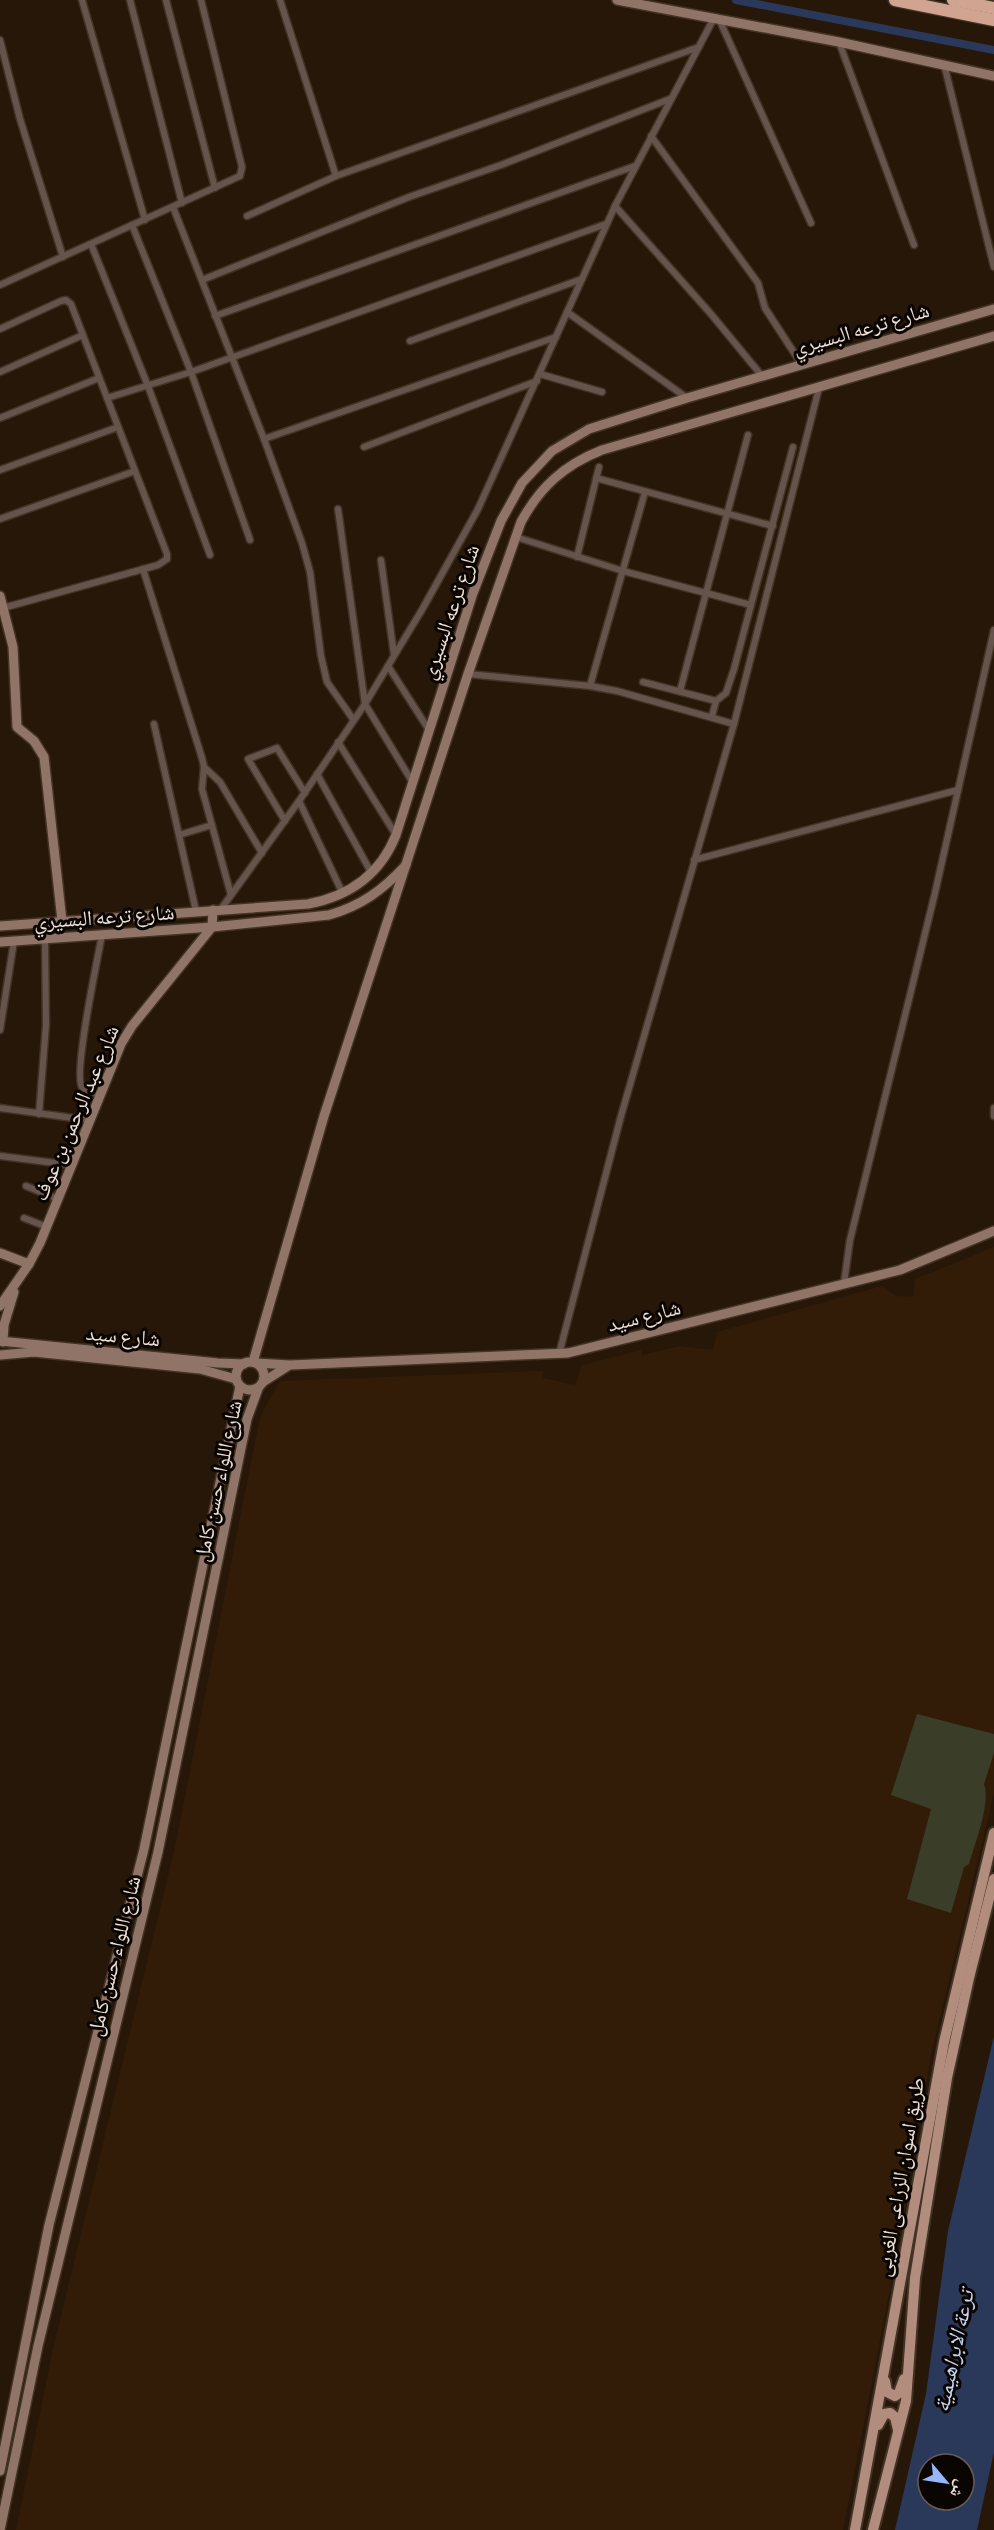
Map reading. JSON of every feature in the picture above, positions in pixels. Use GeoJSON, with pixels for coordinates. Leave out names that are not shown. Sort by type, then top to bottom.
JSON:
{"type":"FeatureCollection","features":[{"type":"Feature","properties":{"kind":"highway"},"geometry":{"type":"LineString","coordinates":[[895,0],[994,21]]}},
{"type":"Feature","properties":{"kind":"highway"},"geometry":{"type":"LineString","coordinates":[[953,0],[994,8]]}},
{"type":"Feature","properties":{"kind":"main road","name":"طريق اسوان الزراعى الغربى"},"geometry":{"type":"LineString","coordinates":[[855,2530],[944,2042],[994,1833]]}},
{"type":"Feature","properties":{"kind":"main road","name":"طريق اسوان الزراعى الغربى"},"geometry":{"type":"LineString","coordinates":[[873,2530],[906,2401],[915,2278],[946,2088],[966,1988],[994,1879]]}},
{"type":"Feature","properties":{"kind":"main road"},"geometry":{"type":"LineString","coordinates":[[883,2375],[887,2392],[895,2396],[899,2393],[908,2368]]}},
{"type":"Feature","properties":{"kind":"main road"},"geometry":{"type":"LineString","coordinates":[[874,2433],[882,2416],[890,2413],[895,2417],[898,2433]]}},
{"type":"Feature","properties":{"kind":"street"},"geometry":{"type":"LineString","coordinates":[[82,0],[145,220]]}},
{"type":"Feature","properties":{"kind":"street"},"geometry":{"type":"LineString","coordinates":[[130,0],[182,203]]}},
{"type":"Feature","properties":{"kind":"street"},"geometry":{"type":"LineString","coordinates":[[166,0],[215,188]]}},
{"type":"Feature","properties":{"kind":"street"},"geometry":{"type":"LineString","coordinates":[[0,285],[240,176],[242,167],[201,0]]}},
{"type":"Feature","properties":{"kind":"street"},"geometry":{"type":"LineString","coordinates":[[280,0],[336,176]]}},
{"type":"Feature","properties":{"kind":"street"},"geometry":{"type":"LineString","coordinates":[[617,0],[839,42],[994,76]]}},
{"type":"Feature","properties":{"kind":"street"},"geometry":{"type":"LineString","coordinates":[[212,927],[217,909],[231,895],[285,821],[364,704],[478,509],[539,378],[606,224],[670,99],[716,18]]}},
{"type":"Feature","properties":{"kind":"street"},"geometry":{"type":"LineString","coordinates":[[716,18],[811,223]]}},
{"type":"Feature","properties":{"kind":"street"},"geometry":{"type":"LineString","coordinates":[[0,40],[20,119],[63,257]]}},
{"type":"Feature","properties":{"kind":"street"},"geometry":{"type":"LineString","coordinates":[[839,42],[914,245]]}},
{"type":"Feature","properties":{"kind":"street"},"geometry":{"type":"LineString","coordinates":[[248,216],[336,176],[699,46]]}},
{"type":"Feature","properties":{"kind":"street"},"geometry":{"type":"LineString","coordinates":[[944,64],[994,267]]}},
{"type":"Feature","properties":{"kind":"street"},"geometry":{"type":"LineString","coordinates":[[202,280],[409,197],[501,165],[670,99]]}},
{"type":"Feature","properties":{"kind":"street"},"geometry":{"type":"LineString","coordinates":[[651,136],[758,283],[765,308],[802,364]]}},
{"type":"Feature","properties":{"kind":"street"},"geometry":{"type":"LineString","coordinates":[[214,316],[635,166]]}},
{"type":"Feature","properties":{"kind":"street"},"geometry":{"type":"LineString","coordinates":[[615,206],[711,314],[762,376]]}},
{"type":"Feature","properties":{"kind":"street"},"geometry":{"type":"LineString","coordinates":[[173,207],[264,439],[310,572],[325,675],[329,686],[353,719]]}},
{"type":"Feature","properties":{"kind":"street"},"geometry":{"type":"LineString","coordinates":[[107,398],[191,372],[606,224]]}},
{"type":"Feature","properties":{"kind":"street"},"geometry":{"type":"LineString","coordinates":[[132,225],[191,372],[250,540]]}},
{"type":"Feature","properties":{"kind":"street"},"geometry":{"type":"LineString","coordinates":[[91,244],[148,386],[210,555]]}},
{"type":"Feature","properties":{"kind":"street"},"geometry":{"type":"LineString","coordinates":[[410,340],[582,279]]}},
{"type":"Feature","properties":{"kind":"street"},"geometry":{"type":"LineString","coordinates":[[0,329],[66,300],[70,304],[167,554],[167,559],[163,563],[3,608]]}},
{"type":"Feature","properties":{"kind":"street","name":"شارع ترعه البسيري"},"geometry":{"type":"LineString","coordinates":[[1,926],[308,904],[344,894],[372,874],[386,856],[396,835],[473,593],[501,521],[522,483],[552,451],[589,429],[687,398],[994,309]]}},
{"type":"Feature","properties":{"kind":"street"},"geometry":{"type":"LineString","coordinates":[[567,312],[687,398]]}},
{"type":"Feature","properties":{"kind":"street"},"geometry":{"type":"LineString","coordinates":[[0,372],[83,335]]}},
{"type":"Feature","properties":{"kind":"street"},"geometry":{"type":"LineString","coordinates":[[251,1363],[264,1373],[260,1385],[248,1390],[238,1382],[238,1370],[251,1363],[324,1116],[468,674],[516,537],[532,503],[562,470],[581,458],[602,450],[994,336]]}},
{"type":"Feature","properties":{"kind":"street"},"geometry":{"type":"LineString","coordinates":[[264,439],[556,337]]}},
{"type":"Feature","properties":{"kind":"street"},"geometry":{"type":"LineString","coordinates":[[0,418],[99,378]]}},
{"type":"Feature","properties":{"kind":"street"},"geometry":{"type":"LineString","coordinates":[[364,447],[539,378],[602,392]]}},
{"type":"Feature","properties":{"kind":"street"},"geometry":{"type":"LineString","coordinates":[[564,1354],[563,1340],[572,1298],[615,1137],[734,724],[819,388]]}},
{"type":"Feature","properties":{"kind":"street"},"geometry":{"type":"LineString","coordinates":[[0,470],[118,427]]}},
{"type":"Feature","properties":{"kind":"street"},"geometry":{"type":"LineString","coordinates":[[680,691],[748,435]]}},
{"type":"Feature","properties":{"kind":"street"},"geometry":{"type":"LineString","coordinates":[[712,716],[716,701],[727,690],[793,447]]}},
{"type":"Feature","properties":{"kind":"street"},"geometry":{"type":"LineString","coordinates":[[577,557],[599,467]]}},
{"type":"Feature","properties":{"kind":"street"},"geometry":{"type":"LineString","coordinates":[[0,519],[135,471]]}},
{"type":"Feature","properties":{"kind":"street"},"geometry":{"type":"LineString","coordinates":[[596,478],[773,526]]}},
{"type":"Feature","properties":{"kind":"street"},"geometry":{"type":"LineString","coordinates":[[590,686],[645,492]]}},
{"type":"Feature","properties":{"kind":"street"},"geometry":{"type":"LineString","coordinates":[[338,509],[364,704],[413,783]]}},
{"type":"Feature","properties":{"kind":"street"},"geometry":{"type":"LineString","coordinates":[[516,537],[623,571],[751,605]]}},
{"type":"Feature","properties":{"kind":"street"},"geometry":{"type":"LineString","coordinates":[[381,560],[394,656]]}},
{"type":"Feature","properties":{"kind":"street"},"geometry":{"type":"LineString","coordinates":[[143,569],[204,767],[202,789],[231,895]]}},
{"type":"Feature","properties":{"kind":"street"},"geometry":{"type":"LineString","coordinates":[[0,596],[13,647],[17,728],[34,741],[44,757],[62,921]]}},
{"type":"Feature","properties":{"kind":"street"},"geometry":{"type":"LineString","coordinates":[[844,1283],[850,1240],[994,630]]}},
{"type":"Feature","properties":{"kind":"street"},"geometry":{"type":"LineString","coordinates":[[388,666],[430,731]]}},
{"type":"Feature","properties":{"kind":"street"},"geometry":{"type":"LineString","coordinates":[[468,674],[590,686],[617,691],[734,724]]}},
{"type":"Feature","properties":{"kind":"street"},"geometry":{"type":"LineString","coordinates":[[643,682],[716,701]]}},
{"type":"Feature","properties":{"kind":"street"},"geometry":{"type":"LineString","coordinates":[[154,724],[196,911]]}},
{"type":"Feature","properties":{"kind":"street"},"geometry":{"type":"LineString","coordinates":[[338,742],[396,835]]}},
{"type":"Feature","properties":{"kind":"street"},"geometry":{"type":"LineString","coordinates":[[285,821],[248,759],[277,748],[305,793]]}},
{"type":"Feature","properties":{"kind":"street"},"geometry":{"type":"LineString","coordinates":[[204,767],[220,782],[262,853]]}},
{"type":"Feature","properties":{"kind":"street"},"geometry":{"type":"LineString","coordinates":[[317,774],[372,874]]}},
{"type":"Feature","properties":{"kind":"street"},"geometry":{"type":"LineString","coordinates":[[694,860],[958,790]]}},
{"type":"Feature","properties":{"kind":"street"},"geometry":{"type":"LineString","coordinates":[[299,801],[344,894]]}},
{"type":"Feature","properties":{"kind":"street"},"geometry":{"type":"LineString","coordinates":[[179,835],[212,825]]}},
{"type":"Feature","properties":{"kind":"street","name":"شارع ترعه البسيري"},"geometry":{"type":"LineString","coordinates":[[1,942],[212,927],[313,917],[344,911],[373,896],[408,862]]}},
{"type":"Feature","properties":{"kind":"street"},"geometry":{"type":"LineString","coordinates":[[1,926],[1,942]]}},
{"type":"Feature","properties":{"kind":"street","name":"شارع عبد الرحمن بن عوف"},"geometry":{"type":"LineString","coordinates":[[0,1306],[29,1264],[47,1227],[88,1120],[126,1034],[212,927]]}},
{"type":"Feature","properties":{"kind":"street"},"geometry":{"type":"LineString","coordinates":[[99,1094],[85,1089],[81,1082],[84,1036],[102,935]]}},
{"type":"Feature","properties":{"kind":"street"},"geometry":{"type":"LineString","coordinates":[[39,1114],[46,1025],[45,939]]}},
{"type":"Feature","properties":{"kind":"street"},"geometry":{"type":"LineString","coordinates":[[0,1030],[14,941]]}},
{"type":"Feature","properties":{"kind":"street"},"geometry":{"type":"LineString","coordinates":[[0,1108],[88,1120]]}},
{"type":"Feature","properties":{"kind":"street"},"geometry":{"type":"LineString","coordinates":[[994,1108],[994,1116]]}},
{"type":"Feature","properties":{"kind":"street"},"geometry":{"type":"LineString","coordinates":[[0,1156],[71,1165]]}},
{"type":"Feature","properties":{"kind":"street"},"geometry":{"type":"LineString","coordinates":[[26,1186],[58,1199]]}},
{"type":"Feature","properties":{"kind":"street"},"geometry":{"type":"LineString","coordinates":[[24,1218],[47,1227]]}},
{"type":"Feature","properties":{"kind":"street","name":"شارع سيد"},"geometry":{"type":"LineString","coordinates":[[2,1341],[218,1363],[290,1365],[564,1354],[900,1270],[994,1231]]}},
{"type":"Feature","properties":{"kind":"street"},"geometry":{"type":"LineString","coordinates":[[0,1253],[29,1264]]}},
{"type":"Feature","properties":{"kind":"street","name":"شارع عبد الرحمن بن عوف"},"geometry":{"type":"LineString","coordinates":[[2,1341],[8,1310],[19,1278]]}},
{"type":"Feature","properties":{"kind":"street","name":"شارع سيد"},"geometry":{"type":"LineString","coordinates":[[0,1355],[20,1352],[57,1354],[200,1370],[238,1382]]}},
{"type":"Feature","properties":{"kind":"street","name":"شارع سيد"},"geometry":{"type":"LineString","coordinates":[[260,1385],[290,1365]]}},
{"type":"Feature","properties":{"kind":"street","name":"شارع اللواء حسن كامل"},"geometry":{"type":"LineString","coordinates":[[0,2471],[49,2225],[144,1849],[238,1382]]}},
{"type":"Feature","properties":{"kind":"street","name":"شارع اللواء حسن كامل"},"geometry":{"type":"LineString","coordinates":[[0,2530],[38,2346],[158,1852],[247,1419],[260,1385]]}},
{"type":"Feature","properties":{"kind":"street"},"geometry":{"type":"LineString","coordinates":[[179,1677],[194,1679]]}},
{"type":"Feature","properties":{"kind":"street"},"geometry":{"type":"LineString","coordinates":[[144,1849],[158,1852]]}},
{"type":"Feature","properties":{"kind":"street"},"geometry":{"type":"LineString","coordinates":[[108,1987],[125,1990]]}},
{"type":"Feature","properties":{"kind":"street"},"geometry":{"type":"LineString","coordinates":[[49,2225],[66,2230]]}},
{"type":"Feature","properties":{"kind":"shaded area"},"geometry":{"type":"Polygon","coordinates":[[[994,1247],[994,1793],[932,2051],[900,2237],[843,2530],[16,2530],[53,2349],[175,1847],[257,1432],[261,1415],[280,1381],[543,1371],[543,1378],[575,1385],[582,1365],[641,1350],[642,1355],[680,1346],[713,1350],[717,1332],[882,1286],[896,1296],[913,1297],[915,1279],[994,1247]]]}},
{"type":"Feature","properties":{"kind":"green space"},"geometry":{"type":"Polygon","coordinates":[[[917,1714],[994,1734],[994,1753],[984,1784],[986,1792],[981,1823],[969,1864],[964,1867],[951,1913],[907,1899],[931,1809],[891,1795],[917,1714]]]}},
{"type":"Feature","properties":{"kind":"water","name":"ترعة الابراهيمية"},"geometry":{"type":"Polygon","coordinates":[[[994,2036],[994,2452],[977,2530],[895,2530],[926,2394],[948,2231],[994,2036]]]}},
{"type":"Feature","properties":{"kind":"waterway"},"geometry":{"type":"LineString","coordinates":[[736,0],[994,50]]}}]}
